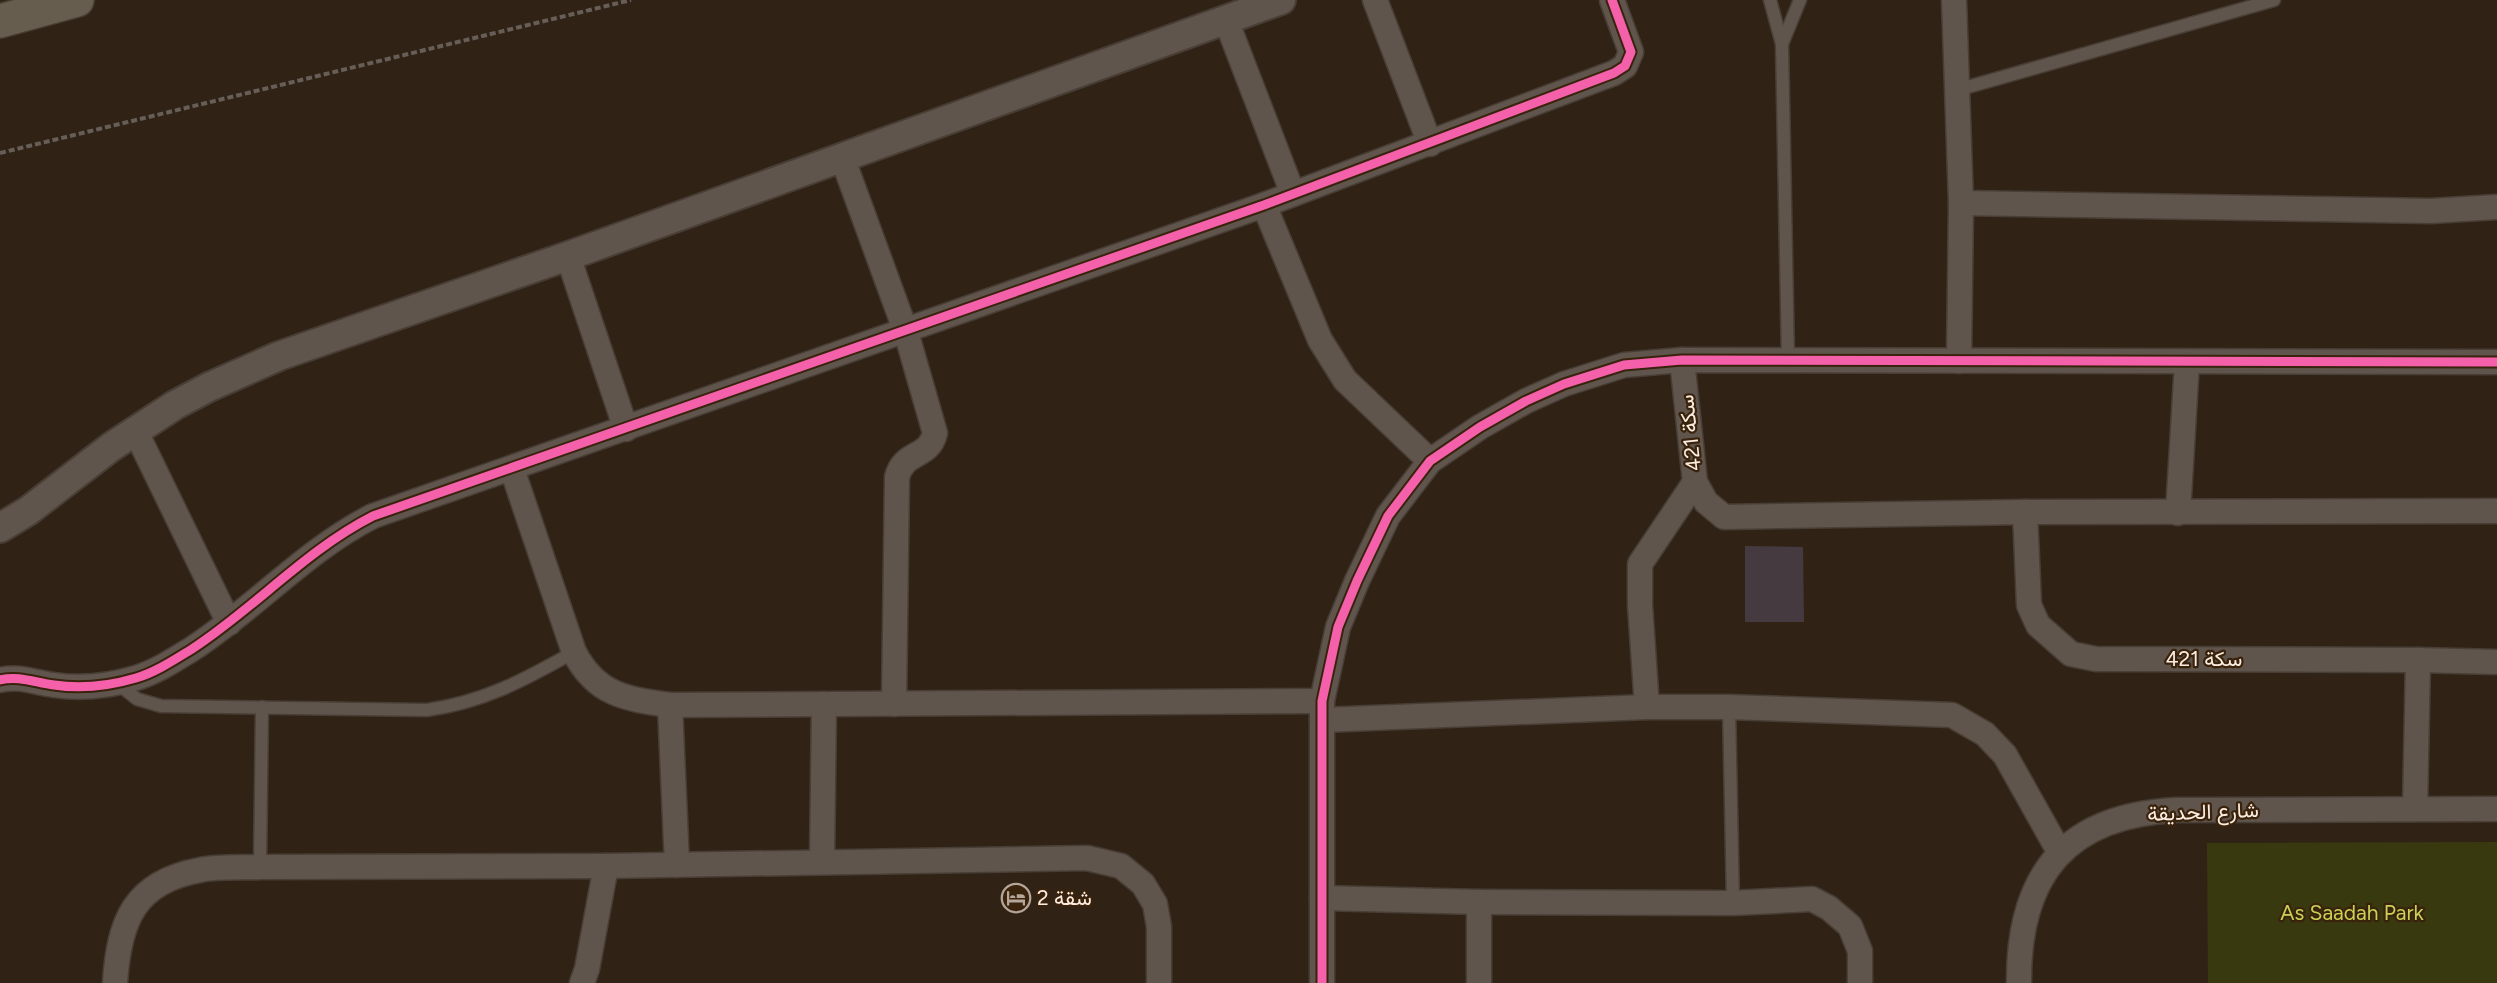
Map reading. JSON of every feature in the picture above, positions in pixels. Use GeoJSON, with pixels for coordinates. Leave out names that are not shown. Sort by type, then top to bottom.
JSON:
{"type":"FeatureCollection","features":[{"type":"Feature","properties":{"kind":"highway"},"geometry":{"type":"LineString","coordinates":[[0,21],[77,0]]}},
{"type":"Feature","properties":{"kind":"street"},"geometry":{"type":"LineString","coordinates":[[0,528],[28,511],[135,430],[209,387],[279,356],[568,256],[1281,0]]}},
{"type":"Feature","properties":{"kind":"street"},"geometry":{"type":"LineString","coordinates":[[1376,0],[1430,144]]}},
{"type":"Feature","properties":{"kind":"street"},"geometry":{"type":"LineString","coordinates":[[0,680],[14,678],[75,687],[117,683],[137,678],[166,665],[229,623],[356,524],[410,502],[512,469],[906,332],[1264,205],[1614,73],[1625,66],[1631,52],[1612,0]]}},
{"type":"Feature","properties":{"kind":"street"},"geometry":{"type":"LineString","coordinates":[[1953,0],[1961,203],[1959,361]]}},
{"type":"Feature","properties":{"kind":"street"},"geometry":{"type":"LineString","coordinates":[[1226,20],[1293,194]]}},
{"type":"Feature","properties":{"kind":"street"},"geometry":{"type":"LineString","coordinates":[[842,157],[906,332],[935,432],[932,444],[924,452],[909,457],[900,466],[897,477],[894,704]]}},
{"type":"Feature","properties":{"kind":"street"},"geometry":{"type":"LineString","coordinates":[[1961,203],[2431,211],[2497,207]]}},
{"type":"Feature","properties":{"kind":"street"},"geometry":{"type":"LineString","coordinates":[[1264,205],[1320,340],[1345,380],[1430,461]]}},
{"type":"Feature","properties":{"kind":"street"},"geometry":{"type":"LineString","coordinates":[[568,256],[626,429]]}},
{"type":"Feature","properties":{"kind":"street"},"geometry":{"type":"LineString","coordinates":[[1322,983],[1322,711],[1338,627],[1388,516],[1430,461],[1480,427],[1526,401],[1564,384],[1624,365],[1682,360],[2497,362]]}},
{"type":"Feature","properties":{"kind":"street","name":"سكة 421"},"geometry":{"type":"LineString","coordinates":[[1682,360],[1695,482],[1706,502],[1724,517],[2025,512],[2497,511]]}},
{"type":"Feature","properties":{"kind":"street"},"geometry":{"type":"LineString","coordinates":[[2178,513],[2187,362]]}},
{"type":"Feature","properties":{"kind":"street"},"geometry":{"type":"LineString","coordinates":[[135,430],[229,623]]}},
{"type":"Feature","properties":{"kind":"street"},"geometry":{"type":"LineString","coordinates":[[512,469],[574,652],[584,671],[603,688],[627,699],[670,705],[894,704],[1322,711],[1729,707],[1952,716],[1985,734],[2005,755],[2060,853]]}},
{"type":"Feature","properties":{"kind":"street"},"geometry":{"type":"LineString","coordinates":[[1647,707],[1640,605],[1640,564],[1695,482]]}},
{"type":"Feature","properties":{"kind":"street","name":"سكة 421"},"geometry":{"type":"LineString","coordinates":[[2025,512],[2029,605],[2038,625],[2071,654],[2096,659],[2497,662]]}},
{"type":"Feature","properties":{"kind":"street"},"geometry":{"type":"LineString","coordinates":[[2415,809],[2418,660]]}},
{"type":"Feature","properties":{"kind":"street"},"geometry":{"type":"LineString","coordinates":[[822,862],[824,704]]}},
{"type":"Feature","properties":{"kind":"street"},"geometry":{"type":"LineString","coordinates":[[670,705],[677,865]]}},
{"type":"Feature","properties":{"kind":"street","name":"شارع الحديقة"},"geometry":{"type":"LineString","coordinates":[[2019,983],[2024,917],[2030,898],[2069,843],[2113,820],[2146,811],[2497,809]]}},
{"type":"Feature","properties":{"kind":"street"},"geometry":{"type":"LineString","coordinates":[[117,983],[119,941],[130,912],[147,891],[175,876],[202,869],[606,866],[1087,858],[1121,866],[1143,884],[1155,904],[1160,927],[1159,983]]}},
{"type":"Feature","properties":{"kind":"street"},"geometry":{"type":"LineString","coordinates":[[582,983],[587,969],[606,866]]}},
{"type":"Feature","properties":{"kind":"street"},"geometry":{"type":"LineString","coordinates":[[1322,898],[1479,902],[1733,903],[1812,899],[1829,908],[1850,926],[1860,951],[1860,983]]}},
{"type":"Feature","properties":{"kind":"street"},"geometry":{"type":"LineString","coordinates":[[1479,902],[1479,983]]}},
{"type":"Feature","properties":{"kind":"lane"},"geometry":{"type":"LineString","coordinates":[[1770,0],[1782,44],[1788,360]]}},
{"type":"Feature","properties":{"kind":"lane"},"geometry":{"type":"LineString","coordinates":[[1782,44],[1800,0]]}},
{"type":"Feature","properties":{"kind":"lane"},"geometry":{"type":"LineString","coordinates":[[1957,90],[2274,0]]}},
{"type":"Feature","properties":{"kind":"lane"},"geometry":{"type":"LineString","coordinates":[[117,683],[137,699],[161,706],[403,711],[450,707],[496,693],[574,652]]}},
{"type":"Feature","properties":{"kind":"lane"},"geometry":{"type":"LineString","coordinates":[[260,867],[262,707]]}},
{"type":"Feature","properties":{"kind":"lane"},"geometry":{"type":"LineString","coordinates":[[1729,707],[1733,903]]}},
{"type":"Feature","properties":{"kind":"path"},"geometry":{"type":"LineString","coordinates":[[0,153],[630,0]]}},
{"type":"Feature","properties":{"kind":"green space","name":"As Saadah Park"},"geometry":{"type":"Polygon","coordinates":[[[2497,842],[2497,983],[2208,983],[2207,843],[2497,842]]]}},
{"type":"Feature","properties":{"kind":"building"},"geometry":{"type":"Polygon","coordinates":[[[1745,546],[1803,547],[1804,622],[1745,622],[1745,546]]]}},
{"type":"Feature","properties":{"kind":"cycle path"},"geometry":{"type":"LineString","coordinates":[[0,680],[21,679],[54,685],[85,687],[126,681],[143,675],[192,649],[325,545],[373,516],[1264,205],[1614,73],[1625,66],[1631,52],[1612,0]]}},
{"type":"Feature","properties":{"kind":"cycle path"},"geometry":{"type":"LineString","coordinates":[[1322,983],[1322,701],[1338,627],[1388,516],[1430,461],[1480,427],[1526,401],[1564,384],[1624,365],[1682,360],[2497,362]]}},
{"type":"Feature","properties":{"kind":"place","name":"شقة 2"},"geometry":{"type":"Point","coordinates":[1016,898]}}]}
